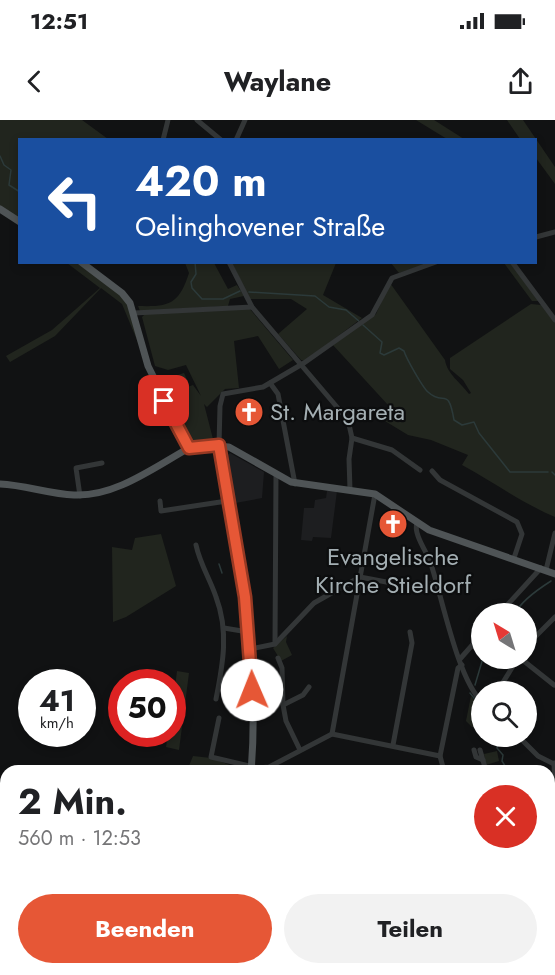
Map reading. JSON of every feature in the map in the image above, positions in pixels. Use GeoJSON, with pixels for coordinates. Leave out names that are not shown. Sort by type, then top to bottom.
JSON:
{"type":"FeatureCollection","features":[{"type":"Feature","properties":{"kind":"main road"},"geometry":{"type":"LineString","coordinates":[[0,209],[18,221]]}},
{"type":"Feature","properties":{"kind":"main road"},"geometry":{"type":"LineString","coordinates":[[84,264],[122,293],[134,313],[148,366],[189,448]]}},
{"type":"Feature","properties":{"kind":"main road"},"geometry":{"type":"LineString","coordinates":[[219,445],[226,501],[243,586],[250,649],[251,765]]}},
{"type":"Feature","properties":{"kind":"main road"},"geometry":{"type":"LineString","coordinates":[[0,484],[80,496],[103,492],[119,486],[189,448],[219,445],[236,450],[295,484],[375,494],[417,523],[444,536],[514,558],[555,574]]}},
{"type":"Feature","properties":{"kind":"street"},"geometry":{"type":"LineString","coordinates":[[164,138],[168,120]]}},
{"type":"Feature","properties":{"kind":"street"},"geometry":{"type":"LineString","coordinates":[[197,120],[204,122],[219,138]]}},
{"type":"Feature","properties":{"kind":"street"},"geometry":{"type":"LineString","coordinates":[[237,138],[245,120]]}},
{"type":"Feature","properties":{"kind":"street"},"geometry":{"type":"LineString","coordinates":[[537,237],[555,232]]}},
{"type":"Feature","properties":{"kind":"street"},"geometry":{"type":"LineString","coordinates":[[230,264],[252,307],[345,416],[350,425],[352,438],[348,467],[350,490]]}},
{"type":"Feature","properties":{"kind":"street"},"geometry":{"type":"LineString","coordinates":[[219,445],[219,413],[224,394],[258,389],[299,364],[375,312],[386,285],[392,279],[431,264]]}},
{"type":"Feature","properties":{"kind":"street"},"geometry":{"type":"LineString","coordinates":[[513,264],[555,320]]}},
{"type":"Feature","properties":{"kind":"street"},"geometry":{"type":"LineString","coordinates":[[134,313],[252,307]]}},
{"type":"Feature","properties":{"kind":"street"},"geometry":{"type":"LineString","coordinates":[[270,382],[278,394],[295,484]]}},
{"type":"Feature","properties":{"kind":"street"},"geometry":{"type":"LineString","coordinates":[[352,438],[392,450],[420,470]]}},
{"type":"Feature","properties":{"kind":"street"},"geometry":{"type":"LineString","coordinates":[[80,496],[76,468],[102,463]]}},
{"type":"Feature","properties":{"kind":"street"},"geometry":{"type":"LineString","coordinates":[[432,471],[440,480],[517,522],[522,534],[514,558]]}},
{"type":"Feature","properties":{"kind":"street"},"geometry":{"type":"LineString","coordinates":[[275,644],[276,475]]}},
{"type":"Feature","properties":{"kind":"street"},"geometry":{"type":"LineString","coordinates":[[332,734],[375,494]]}},
{"type":"Feature","properties":{"kind":"street"},"geometry":{"type":"LineString","coordinates":[[160,501],[161,511],[226,501]]}},
{"type":"Feature","properties":{"kind":"street"},"geometry":{"type":"LineString","coordinates":[[417,523],[416,529],[471,688]]}},
{"type":"Feature","properties":{"kind":"street"},"geometry":{"type":"LineString","coordinates":[[510,603],[544,569],[555,533]]}},
{"type":"Feature","properties":{"kind":"street"},"geometry":{"type":"LineString","coordinates":[[196,545],[218,601],[224,628],[224,652],[216,699]]}},
{"type":"Feature","properties":{"kind":"street"},"geometry":{"type":"LineString","coordinates":[[250,649],[275,644],[314,603],[360,577],[418,588],[436,582]]}},
{"type":"Feature","properties":{"kind":"street"},"geometry":{"type":"LineString","coordinates":[[537,635],[555,617]]}},
{"type":"Feature","properties":{"kind":"street"},"geometry":{"type":"LineString","coordinates":[[224,628],[248,632]]}},
{"type":"Feature","properties":{"kind":"street"},"geometry":{"type":"LineString","coordinates":[[393,745],[412,643],[410,632]]}},
{"type":"Feature","properties":{"kind":"street"},"geometry":{"type":"LineString","coordinates":[[442,765],[440,756],[458,669],[471,649]]}},
{"type":"Feature","properties":{"kind":"street"},"geometry":{"type":"LineString","coordinates":[[278,658],[282,668],[286,721],[300,750]]}},
{"type":"Feature","properties":{"kind":"street"},"geometry":{"type":"LineString","coordinates":[[533,669],[554,685]]}},
{"type":"Feature","properties":{"kind":"street"},"geometry":{"type":"LineString","coordinates":[[283,705],[303,695],[309,687]]}},
{"type":"Feature","properties":{"kind":"street"},"geometry":{"type":"LineString","coordinates":[[219,718],[211,757],[238,765]]}},
{"type":"Feature","properties":{"kind":"street"},"geometry":{"type":"LineString","coordinates":[[273,765],[332,734],[440,756]]}},
{"type":"Feature","properties":{"kind":"street"},"geometry":{"type":"LineString","coordinates":[[529,747],[538,756],[554,762]]}},
{"type":"Feature","properties":{"kind":"street"},"geometry":{"type":"LineString","coordinates":[[477,750],[484,765]]}},
{"type":"Feature","properties":{"kind":"shaded area"},"geometry":{"type":"Polygon","coordinates":[[[0,120],[82,120],[107,138],[18,138],[18,218],[0,207],[0,120]]]}},
{"type":"Feature","properties":{"kind":"shaded area"},"geometry":{"type":"Polygon","coordinates":[[[416,120],[434,120],[462,138],[445,138],[416,120]]]}},
{"type":"Feature","properties":{"kind":"shaded area"},"geometry":{"type":"Polygon","coordinates":[[[507,120],[523,120],[535,138],[519,138],[507,120]]]}},
{"type":"Feature","properties":{"kind":"shaded area"},"geometry":{"type":"Polygon","coordinates":[[[537,141],[555,167],[555,184],[537,159],[537,141]]]}},
{"type":"Feature","properties":{"kind":"shaded area"},"geometry":{"type":"Polygon","coordinates":[[[68,264],[78,264],[116,290],[127,302],[139,345],[122,304],[101,288],[55,336],[10,362],[6,356],[52,330],[100,288],[68,264]]]}},
{"type":"Feature","properties":{"kind":"shaded area"},"geometry":{"type":"Polygon","coordinates":[[[185,264],[215,264],[228,289],[237,285],[244,296],[230,299],[228,306],[140,311],[138,306],[158,306],[172,302],[181,291],[189,273],[185,264]]]}},
{"type":"Feature","properties":{"kind":"shaded area"},"geometry":{"type":"Polygon","coordinates":[[[232,264],[336,264],[323,295],[362,318],[305,361],[301,360],[278,334],[307,309],[291,299],[250,299],[232,264]]]}},
{"type":"Feature","properties":{"kind":"shaded area"},"geometry":{"type":"Polygon","coordinates":[[[392,264],[426,264],[399,273],[392,264]]]}},
{"type":"Feature","properties":{"kind":"shaded area"},"geometry":{"type":"Polygon","coordinates":[[[505,264],[511,264],[540,301],[532,301],[505,264]]]}},
{"type":"Feature","properties":{"kind":"shaded area"},"geometry":{"type":"Polygon","coordinates":[[[390,283],[445,360],[451,374],[469,394],[471,393],[463,380],[450,369],[450,358],[531,304],[541,305],[555,323],[555,517],[462,465],[468,455],[431,440],[408,435],[380,418],[388,405],[332,344],[376,314],[390,283]]]}},
{"type":"Feature","properties":{"kind":"shaded area"},"geometry":{"type":"Polygon","coordinates":[[[249,308],[293,360],[279,369],[258,336],[234,341],[239,388],[225,389],[207,407],[204,404],[213,439],[191,442],[167,394],[193,385],[201,396],[186,365],[168,370],[155,366],[142,317],[145,314],[249,308]]]}},
{"type":"Feature","properties":{"kind":"shaded area"},"geometry":{"type":"Polygon","coordinates":[[[184,373],[189,384],[168,392],[163,380],[184,373]]]}},
{"type":"Feature","properties":{"kind":"shaded area"},"geometry":{"type":"Polygon","coordinates":[[[230,453],[264,472],[262,498],[230,504],[224,458],[230,453]]]}},
{"type":"Feature","properties":{"kind":"shaded area"},"geometry":{"type":"Polygon","coordinates":[[[327,491],[337,491],[331,538],[313,537],[312,541],[301,540],[304,508],[314,508],[315,500],[326,498],[327,491]]]}},
{"type":"Feature","properties":{"kind":"shaded area"},"geometry":{"type":"Polygon","coordinates":[[[161,534],[176,586],[126,617],[113,622],[112,547],[132,550],[135,538],[161,534]]]}},
{"type":"Feature","properties":{"kind":"shaded area"},"geometry":{"type":"Polygon","coordinates":[[[287,636],[286,642],[292,655],[281,661],[273,648],[287,636]]]}},
{"type":"Feature","properties":{"kind":"shaded area"},"geometry":{"type":"Polygon","coordinates":[[[186,672],[189,673],[186,696],[186,672]]]}},
{"type":"Feature","properties":{"kind":"shaded area"},"geometry":{"type":"Polygon","coordinates":[[[471,696],[471,726],[466,721],[471,696]]]}},
{"type":"Feature","properties":{"kind":"shaded area"},"geometry":{"type":"Polygon","coordinates":[[[497,751],[499,761],[486,765],[484,754],[497,751]]]}},
{"type":"Feature","properties":{"kind":"shaded area"},"geometry":{"type":"Polygon","coordinates":[[[193,756],[211,758],[230,765],[189,765],[193,756]]]}},
{"type":"Feature","properties":{"kind":"waterway"},"geometry":{"type":"LineString","coordinates":[[0,156],[4,165],[11,170],[9,185],[18,191]]}},
{"type":"Feature","properties":{"kind":"waterway"},"geometry":{"type":"LineString","coordinates":[[195,264],[196,274],[191,282],[192,288],[202,299],[223,299],[240,291]]}},
{"type":"Feature","properties":{"kind":"waterway"},"geometry":{"type":"LineString","coordinates":[[249,292],[315,296],[329,307],[346,310],[360,322]]}},
{"type":"Feature","properties":{"kind":"waterway"},"geometry":{"type":"LineString","coordinates":[[363,325],[382,342],[380,353],[384,355],[399,348],[404,351],[426,389],[433,396],[445,398],[450,403],[454,420],[462,425],[474,422],[479,433],[510,472],[548,472]]}},
{"type":"Feature","properties":{"kind":"waterway"},"geometry":{"type":"LineString","coordinates":[[552,472],[555,475]]}},
{"type":"Feature","properties":{"kind":"waterway"},"geometry":{"type":"LineString","coordinates":[[219,564],[222,573]]}},
{"type":"Feature","properties":{"kind":"waterway"},"geometry":{"type":"LineString","coordinates":[[523,603],[551,581]]}},
{"type":"Feature","properties":{"kind":"waterway"},"geometry":{"type":"LineString","coordinates":[[476,681],[480,669]]}},
{"type":"Feature","properties":{"kind":"waterway"},"geometry":{"type":"LineString","coordinates":[[497,747],[503,755],[502,761],[504,765]]}},
{"type":"Feature","properties":{"kind":"place","name":"St. Margareta"},"geometry":{"type":"Point","coordinates":[249,412]}},
{"type":"Feature","properties":{"kind":"place","name":"Evangelische Kirche Stieldorf"},"geometry":{"type":"Point","coordinates":[393,524]}},
{"type":"Feature","properties":{"kind":"route"},"geometry":{"type":"LineString","coordinates":[[164,401],[189,448],[219,445],[226,501],[245,597],[252,662],[252,690]]}}]}
